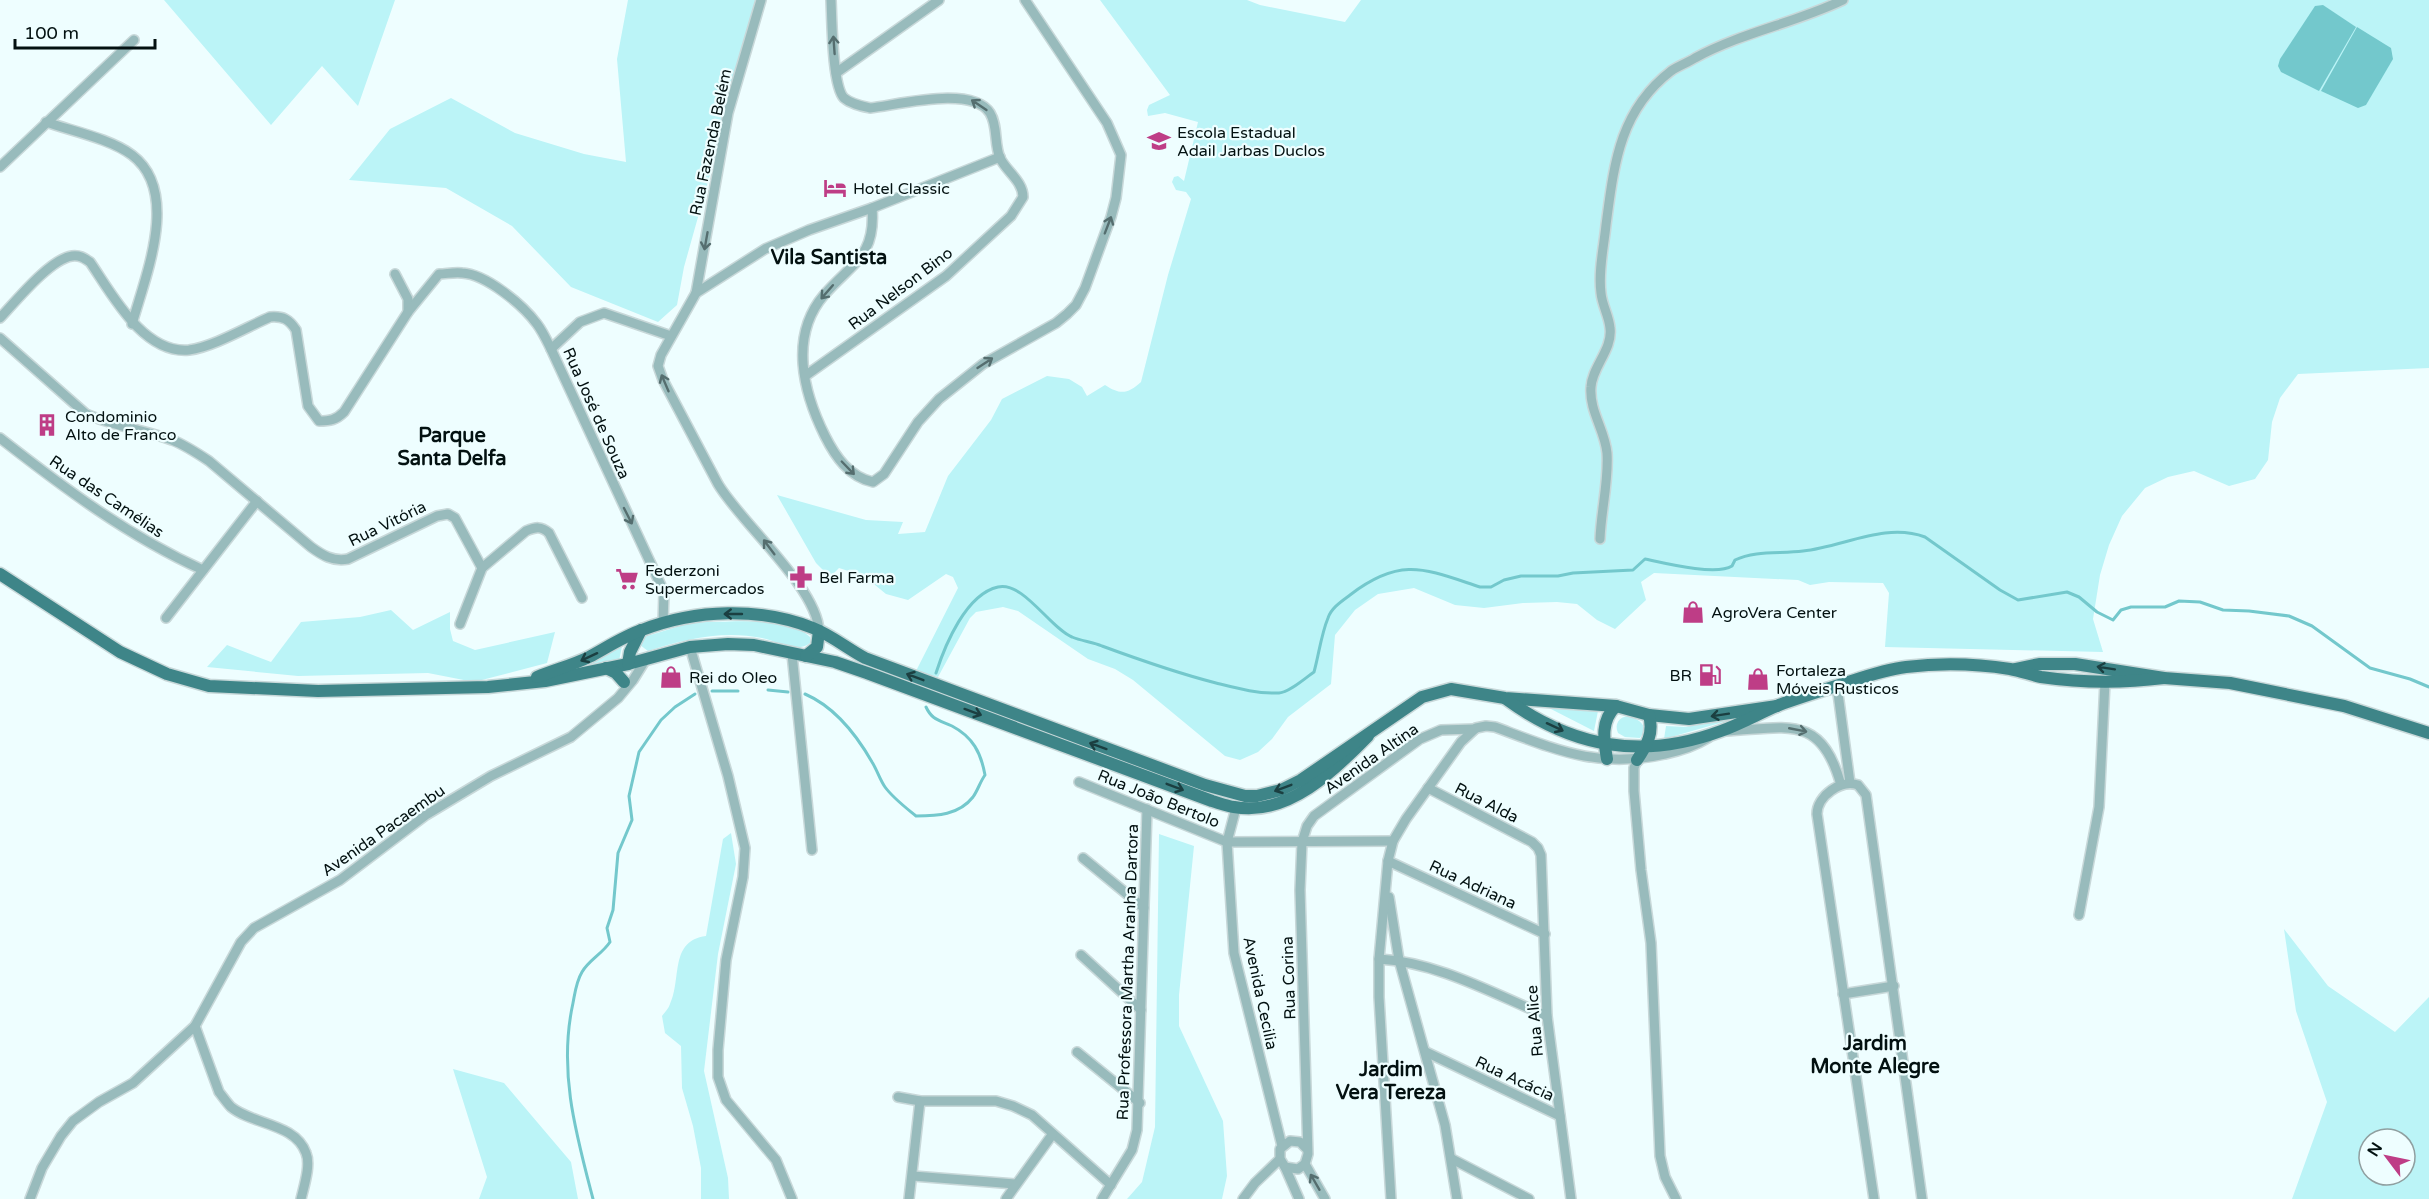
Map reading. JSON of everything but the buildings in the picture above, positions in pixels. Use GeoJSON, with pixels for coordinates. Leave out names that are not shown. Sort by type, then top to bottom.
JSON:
{"type":"FeatureCollection","features":[{"type":"Feature","properties":{"kind":"main road"},"geometry":{"type":"LineString","coordinates":[[0,574],[120,652],[167,674],[209,686],[318,691],[488,687],[545,681],[628,664],[690,647],[728,644],[754,645],[806,656],[867,673],[1236,808],[1258,808],[1277,804],[1295,796],[1344,761],[1368,736]]}},
{"type":"Feature","properties":{"kind":"main road"},"geometry":{"type":"LineString","coordinates":[[525,682],[663,624],[693,616],[741,614],[784,619],[819,631],[865,658],[1187,779],[1245,796],[1268,794],[1289,787],[1368,736],[1396,714],[1431,694],[1451,689],[1504,698],[1616,706],[1648,715],[1689,719],[1778,706]]}},
{"type":"Feature","properties":{"kind":"main road"},"geometry":{"type":"LineString","coordinates":[[806,656],[818,647],[819,631]]}},
{"type":"Feature","properties":{"kind":"main road"},"geometry":{"type":"LineString","coordinates":[[638,636],[639,651],[646,659]]}},
{"type":"Feature","properties":{"kind":"main road"},"geometry":{"type":"LineString","coordinates":[[628,664],[638,636]]}},
{"type":"Feature","properties":{"kind":"main road"},"geometry":{"type":"LineString","coordinates":[[2011,669],[2039,664],[2075,664],[2164,678],[2230,683],[2344,706],[2429,733]]}},
{"type":"Feature","properties":{"kind":"main road"},"geometry":{"type":"LineString","coordinates":[[1504,698],[1568,733],[1605,744],[1646,747],[1663,746],[1719,732],[1778,706],[1868,675],[1906,667],[2011,669],[2040,677],[2105,682],[2164,678]]}},
{"type":"Feature","properties":{"kind":"main road"},"geometry":{"type":"LineString","coordinates":[[606,668],[616,672],[624,682]]}},
{"type":"Feature","properties":{"kind":"main road"},"geometry":{"type":"LineString","coordinates":[[1607,759],[1604,732],[1606,720],[1616,706]]}},
{"type":"Feature","properties":{"kind":"main road"},"geometry":{"type":"LineString","coordinates":[[1637,760],[1646,747],[1651,731],[1648,715]]}},
{"type":"Feature","properties":{"kind":"street","name":"Rua Fazenda Belém"},"geometry":{"type":"LineString","coordinates":[[696,293],[728,113],[761,0]]}},
{"type":"Feature","properties":{"kind":"street"},"geometry":{"type":"LineString","coordinates":[[819,631],[815,610],[761,536],[727,501],[672,398],[658,366],[661,355],[696,293],[765,249],[1000,157],[990,113],[969,99],[945,99],[885,107],[861,106],[844,98],[840,92],[836,73],[831,0]]}},
{"type":"Feature","properties":{"kind":"street"},"geometry":{"type":"LineString","coordinates":[[836,73],[939,0]]}},
{"type":"Feature","properties":{"kind":"street"},"geometry":{"type":"LineString","coordinates":[[872,208],[873,225],[870,241],[864,253],[822,297],[812,312],[804,333],[801,354],[819,423],[830,445],[855,476],[873,482],[884,474],[918,422],[939,399],[983,364],[1056,323],[1076,305],[1085,288],[1111,217],[1119,180],[1120,155],[1107,123],[1025,0]]}},
{"type":"Feature","properties":{"kind":"street"},"geometry":{"type":"LineString","coordinates":[[1600,539],[1607,451],[1590,399],[1591,384],[1609,341],[1611,328],[1600,291],[1614,166],[1621,139],[1632,115],[1671,71],[1714,48],[1768,26],[1825,9],[1843,0]]}},
{"type":"Feature","properties":{"kind":"street"},"geometry":{"type":"LineString","coordinates":[[0,166],[134,40]]}},
{"type":"Feature","properties":{"kind":"street"},"geometry":{"type":"LineString","coordinates":[[46,122],[115,146],[131,154],[143,165],[152,182],[156,198],[155,238],[132,324]]}},
{"type":"Feature","properties":{"kind":"street","name":"Rua Nelson Bino"},"geometry":{"type":"LineString","coordinates":[[805,376],[946,276],[1011,216],[1023,197],[1023,192],[1000,157]]}},
{"type":"Feature","properties":{"kind":"street"},"geometry":{"type":"LineString","coordinates":[[0,318],[48,269],[71,256],[81,256],[90,262],[132,324],[157,342],[175,350],[190,350],[207,345],[270,317],[280,316],[290,321],[299,340],[308,406],[319,421],[329,421],[337,419],[344,412],[408,312],[408,299],[395,274]]}},
{"type":"Feature","properties":{"kind":"street","name":"Rua José de Souza"},"geometry":{"type":"LineString","coordinates":[[408,312],[439,274],[463,272],[500,290],[519,305],[538,325],[664,592],[663,624]]}},
{"type":"Feature","properties":{"kind":"street"},"geometry":{"type":"LineString","coordinates":[[551,349],[580,322],[604,313],[671,336]]}},
{"type":"Feature","properties":{"kind":"street"},"geometry":{"type":"LineString","coordinates":[[0,338],[86,414],[173,441],[191,449],[257,501],[166,618]]}},
{"type":"Feature","properties":{"kind":"street","name":"Rua das Camélias"},"geometry":{"type":"LineString","coordinates":[[0,438],[69,491],[109,518],[166,553],[203,570]]}},
{"type":"Feature","properties":{"kind":"street","name":"Rua Vitória"},"geometry":{"type":"LineString","coordinates":[[257,501],[320,554],[336,560],[348,559],[431,518],[448,514],[455,518],[482,568]]}},
{"type":"Feature","properties":{"kind":"street"},"geometry":{"type":"LineString","coordinates":[[460,624],[482,568],[526,531],[535,527],[549,533],[582,598]]}},
{"type":"Feature","properties":{"kind":"street"},"geometry":{"type":"LineString","coordinates":[[690,647],[728,776],[745,848],[743,876],[726,960],[718,1050],[718,1077],[726,1101],[776,1160],[792,1199]]}},
{"type":"Feature","properties":{"kind":"street"},"geometry":{"type":"LineString","coordinates":[[792,654],[812,850]]}},
{"type":"Feature","properties":{"kind":"street","name":"Avenida Pacaembu"},"geometry":{"type":"LineString","coordinates":[[30,1199],[42,1168],[73,1121],[99,1101],[132,1083],[195,1026],[241,942],[254,928],[340,880],[426,815],[491,776],[571,737],[618,698],[646,659]]}},
{"type":"Feature","properties":{"kind":"street"},"geometry":{"type":"LineString","coordinates":[[618,698],[628,664]]}},
{"type":"Feature","properties":{"kind":"street"},"geometry":{"type":"LineString","coordinates":[[2079,915],[2099,807],[2105,682]]}},
{"type":"Feature","properties":{"kind":"street"},"geometry":{"type":"LineString","coordinates":[[1837,686],[1845,784]]}},
{"type":"Feature","properties":{"kind":"street","name":"Avenida Altina"},"geometry":{"type":"LineString","coordinates":[[1302,842],[1307,826],[1314,816],[1420,738],[1441,730],[1495,727],[1572,754],[1637,760],[1697,745],[1719,732]]}},
{"type":"Feature","properties":{"kind":"street"},"geometry":{"type":"LineString","coordinates":[[1719,732],[1796,727],[1808,732],[1824,744],[1845,784]]}},
{"type":"Feature","properties":{"kind":"street"},"geometry":{"type":"LineString","coordinates":[[1391,1199],[1379,959],[1388,861],[1393,841],[1428,788],[1461,742],[1476,729]]}},
{"type":"Feature","properties":{"kind":"street"},"geometry":{"type":"LineString","coordinates":[[1637,760],[1634,768],[1634,791],[1641,870],[1651,943],[1660,1156],[1665,1177],[1676,1199]]}},
{"type":"Feature","properties":{"kind":"street","name":"Rua João Bertolo"},"geometry":{"type":"LineString","coordinates":[[1079,782],[1227,842]]}},
{"type":"Feature","properties":{"kind":"street"},"geometry":{"type":"LineString","coordinates":[[1874,1199],[1817,814],[1817,806],[1822,797],[1845,784],[1858,784],[1866,795],[1922,1199]]}},
{"type":"Feature","properties":{"kind":"street","name":"Rua Alda"},"geometry":{"type":"LineString","coordinates":[[1428,788],[1532,842]]}},
{"type":"Feature","properties":{"kind":"street","name":"Avenida Cecilia"},"geometry":{"type":"LineString","coordinates":[[1236,808],[1227,842],[1234,953],[1282,1146]]}},
{"type":"Feature","properties":{"kind":"street","name":"Rua Professora Martha Aranha Dartora"},"geometry":{"type":"LineString","coordinates":[[1102,1199],[1131,1150],[1137,1130],[1140,1103],[1147,809]]}},
{"type":"Feature","properties":{"kind":"street"},"geometry":{"type":"LineString","coordinates":[[1227,842],[1393,841]]}},
{"type":"Feature","properties":{"kind":"street","name":"Rua Corina"},"geometry":{"type":"LineString","coordinates":[[1302,842],[1300,890],[1308,1103],[1307,1149]]}},
{"type":"Feature","properties":{"kind":"street","name":"Rua Alice"},"geometry":{"type":"LineString","coordinates":[[1532,842],[1541,855],[1547,1016],[1571,1199]]}},
{"type":"Feature","properties":{"kind":"street"},"geometry":{"type":"LineString","coordinates":[[1083,858],[1144,908]]}},
{"type":"Feature","properties":{"kind":"street","name":"Rua Adriana"},"geometry":{"type":"LineString","coordinates":[[1388,861],[1545,934]]}},
{"type":"Feature","properties":{"kind":"street"},"geometry":{"type":"LineString","coordinates":[[1386,883],[1399,960],[1438,1096],[1452,1159],[1457,1199]]}},
{"type":"Feature","properties":{"kind":"street"},"geometry":{"type":"LineString","coordinates":[[1081,955],[1141,1010]]}},
{"type":"Feature","properties":{"kind":"street"},"geometry":{"type":"LineString","coordinates":[[1379,959],[1399,960],[1454,977],[1547,1016]]}},
{"type":"Feature","properties":{"kind":"street"},"geometry":{"type":"LineString","coordinates":[[1843,994],[1894,986]]}},
{"type":"Feature","properties":{"kind":"street"},"geometry":{"type":"LineString","coordinates":[[195,1026],[219,1092],[226,1101],[244,1114],[285,1131],[300,1142],[307,1154],[306,1180],[301,1199]]}},
{"type":"Feature","properties":{"kind":"street"},"geometry":{"type":"LineString","coordinates":[[1077,1052],[1140,1103]]}},
{"type":"Feature","properties":{"kind":"street","name":"Rua Acácia"},"geometry":{"type":"LineString","coordinates":[[1426,1052],[1560,1116]]}},
{"type":"Feature","properties":{"kind":"street"},"geometry":{"type":"LineString","coordinates":[[898,1097],[920,1101],[996,1101],[1013,1106],[1032,1115],[1111,1185]]}},
{"type":"Feature","properties":{"kind":"street"},"geometry":{"type":"LineString","coordinates":[[909,1199],[920,1101]]}},
{"type":"Feature","properties":{"kind":"street"},"geometry":{"type":"LineString","coordinates":[[1006,1199],[1052,1135]]}},
{"type":"Feature","properties":{"kind":"street"},"geometry":{"type":"LineString","coordinates":[[1282,1163],[1298,1169],[1307,1160],[1307,1149],[1295,1140],[1282,1146],[1282,1163],[1299,1199]]}},
{"type":"Feature","properties":{"kind":"street"},"geometry":{"type":"LineString","coordinates":[[1452,1159],[1529,1199]]}},
{"type":"Feature","properties":{"kind":"street"},"geometry":{"type":"LineString","coordinates":[[1243,1199],[1255,1183],[1282,1163]]}},
{"type":"Feature","properties":{"kind":"street"},"geometry":{"type":"LineString","coordinates":[[1305,1164],[1324,1199]]}},
{"type":"Feature","properties":{"kind":"street"},"geometry":{"type":"LineString","coordinates":[[913,1176],[1015,1184]]}},
{"type":"Feature","properties":{"kind":"shaded area"},"geometry":{"type":"Polygon","coordinates":[[[164,0],[395,0],[358,106],[322,66],[271,125],[164,0]]]}},
{"type":"Feature","properties":{"kind":"shaded area"},"geometry":{"type":"Polygon","coordinates":[[[628,0],[759,0],[684,267],[677,305],[658,322],[571,287],[512,226],[446,188],[349,180],[390,129],[451,98],[515,133],[584,154],[626,162],[617,59],[628,0]]]}},
{"type":"Feature","properties":{"kind":"shaded area"},"geometry":{"type":"Polygon","coordinates":[[[1100,0],[1247,0],[1260,5],[1345,22],[1361,0],[2429,0],[2429,368],[2298,374],[2280,398],[2272,422],[2268,460],[2255,479],[2229,486],[2194,471],[2168,477],[2145,488],[2122,516],[2109,545],[2100,575],[2093,619],[2103,652],[1885,647],[1889,593],[1883,583],[1829,582],[1810,585],[1798,580],[1654,573],[1641,582],[1646,600],[1615,629],[1597,620],[1577,604],[1523,603],[1484,608],[1455,605],[1414,588],[1378,594],[1355,610],[1335,635],[1331,684],[1288,717],[1272,739],[1258,752],[1240,760],[1225,756],[1133,680],[1115,669],[1088,659],[1018,611],[1003,607],[976,612],[970,618],[938,677],[916,671],[958,588],[953,577],[946,574],[908,600],[886,594],[864,576],[839,568],[830,577],[816,563],[777,495],[866,520],[903,522],[898,534],[925,532],[948,476],[991,420],[1002,399],[1047,376],[1069,379],[1082,387],[1087,396],[1105,385],[1124,392],[1141,382],[1168,275],[1191,199],[1186,192],[1176,190],[1172,182],[1174,177],[1178,176],[1184,181],[1198,122],[1165,113],[1148,116],[1149,105],[1170,95],[1100,0]]]}},
{"type":"Feature","properties":{"kind":"shaded area"},"geometry":{"type":"Polygon","coordinates":[[[2323,5],[2356,27],[2319,91],[2281,72],[2278,66],[2280,59],[2315,6],[2323,5]]]}},
{"type":"Feature","properties":{"kind":"shaded area"},"geometry":{"type":"Polygon","coordinates":[[[2357,27],[2391,48],[2393,59],[2366,105],[2358,108],[2321,91],[2357,27]]]}},
{"type":"Feature","properties":{"kind":"shaded area"},"geometry":{"type":"Polygon","coordinates":[[[391,610],[413,630],[450,612],[453,641],[475,650],[555,632],[547,663],[474,682],[428,673],[298,676],[207,667],[227,645],[271,662],[301,622],[360,617],[391,610]]]}},
{"type":"Feature","properties":{"kind":"shaded area"},"geometry":{"type":"Polygon","coordinates":[[[690,623],[776,623],[801,630],[810,637],[810,643],[793,647],[762,638],[719,635],[648,651],[640,645],[644,637],[690,623]]]}},
{"type":"Feature","properties":{"kind":"shaded area"},"geometry":{"type":"Polygon","coordinates":[[[622,646],[619,661],[571,670],[622,646]]]}},
{"type":"Feature","properties":{"kind":"shaded area"},"geometry":{"type":"Polygon","coordinates":[[[1547,707],[1598,711],[1594,731],[1547,707]]]}},
{"type":"Feature","properties":{"kind":"shaded area"},"geometry":{"type":"Polygon","coordinates":[[[1628,716],[1642,724],[1644,730],[1640,738],[1625,737],[1618,733],[1618,722],[1628,716]]]}},
{"type":"Feature","properties":{"kind":"shaded area"},"geometry":{"type":"Polygon","coordinates":[[[1741,717],[1664,739],[1666,726],[1686,727],[1741,717]]]}},
{"type":"Feature","properties":{"kind":"shaded area"},"geometry":{"type":"Polygon","coordinates":[[[731,833],[736,864],[718,954],[704,1071],[728,1178],[729,1199],[701,1199],[701,1168],[693,1126],[682,1088],[681,1046],[665,1033],[662,1016],[669,1007],[679,963],[686,945],[694,939],[706,936],[723,839],[731,833]]]}},
{"type":"Feature","properties":{"kind":"shaded area"},"geometry":{"type":"Polygon","coordinates":[[[1159,834],[1194,846],[1179,995],[1179,1026],[1223,1121],[1227,1176],[1222,1199],[1127,1199],[1142,1182],[1155,1127],[1159,834]]]}},
{"type":"Feature","properties":{"kind":"shaded area"},"geometry":{"type":"Polygon","coordinates":[[[2284,929],[2328,986],[2395,1032],[2429,997],[2429,1199],[2292,1199],[2327,1102],[2296,1011],[2284,929]]]}},
{"type":"Feature","properties":{"kind":"shaded area"},"geometry":{"type":"Polygon","coordinates":[[[453,1069],[504,1083],[571,1162],[578,1199],[479,1199],[487,1177],[453,1069]]]}},
{"type":"Feature","properties":{"kind":"waterway"},"geometry":{"type":"LineString","coordinates":[[936,673],[958,622],[976,599],[998,587],[1007,587],[1017,591],[1055,625],[1076,638],[1201,679],[1263,693],[1279,693],[1293,687],[1314,672],[1329,614],[1334,608],[1368,583],[1399,571],[1428,571],[1480,587],[1491,587],[1504,580],[1521,576],[1558,576],[1633,570],[1645,559],[1690,568],[1714,570],[1732,566],[1735,560],[1751,555],[1818,549],[1864,537],[1895,532],[1925,537],[2000,590],[2018,600],[2067,592],[2079,597],[2097,612],[2113,620],[2121,610],[2131,607],[2165,607],[2179,601],[2200,602],[2223,610],[2289,616],[2312,626],[2370,668],[2429,687]]}},
{"type":"Feature","properties":{"kind":"waterway"},"geometry":{"type":"LineString","coordinates":[[768,690],[788,692]]}},
{"type":"Feature","properties":{"kind":"waterway"},"geometry":{"type":"LineString","coordinates":[[712,691],[738,691]]}},
{"type":"Feature","properties":{"kind":"waterway"},"geometry":{"type":"LineString","coordinates":[[593,1199],[575,1126],[568,1078],[569,1028],[575,991],[582,972],[610,942],[607,928],[613,910],[618,853],[632,820],[629,796],[639,752],[661,720],[675,707],[695,694]]}},
{"type":"Feature","properties":{"kind":"waterway"},"geometry":{"type":"LineString","coordinates":[[805,694],[826,706],[844,722],[866,752],[885,787],[895,799],[916,816],[940,815],[961,808],[973,797],[985,775],[981,760],[971,741],[959,730],[933,717],[926,707]]}},
{"type":"Feature","properties":{"kind":"place","name":"Escola Estadual Adail Jarbas Duclos"},"geometry":{"type":"Point","coordinates":[1159,141]}},
{"type":"Feature","properties":{"kind":"place","name":"Hotel Classic"},"geometry":{"type":"Point","coordinates":[835,188]}},
{"type":"Feature","properties":{"kind":"place","name":"Condominio Alto de Franco"},"geometry":{"type":"Point","coordinates":[47,425]}},
{"type":"Feature","properties":{"kind":"place","name":"Bel Farma"},"geometry":{"type":"Point","coordinates":[801,577]}},
{"type":"Feature","properties":{"kind":"place","name":"Federzoni Supermercados"},"geometry":{"type":"Point","coordinates":[627,579]}},
{"type":"Feature","properties":{"kind":"place","name":"AgroVera Center"},"geometry":{"type":"Point","coordinates":[1693,612]}},
{"type":"Feature","properties":{"kind":"place","name":"BR"},"geometry":{"type":"Point","coordinates":[1710,675]}},
{"type":"Feature","properties":{"kind":"place","name":"Rei do Oleo"},"geometry":{"type":"Point","coordinates":[671,677]}},
{"type":"Feature","properties":{"kind":"place","name":"Fortaleza Móveis Rusticos"},"geometry":{"type":"Point","coordinates":[1758,679]}},
{"type":"Feature","properties":{"kind":"district","name":"Vila Santista"},"geometry":{"type":"Point","coordinates":[829,257]}},
{"type":"Feature","properties":{"kind":"district","name":"Parque Santa Delfa"},"geometry":{"type":"Point","coordinates":[452,446]}},
{"type":"Feature","properties":{"kind":"district","name":"Jardim Monte Alegre"},"geometry":{"type":"Point","coordinates":[1875,1054]}},
{"type":"Feature","properties":{"kind":"district","name":"Jardim Vera Tereza"},"geometry":{"type":"Point","coordinates":[1391,1080]}}]}
